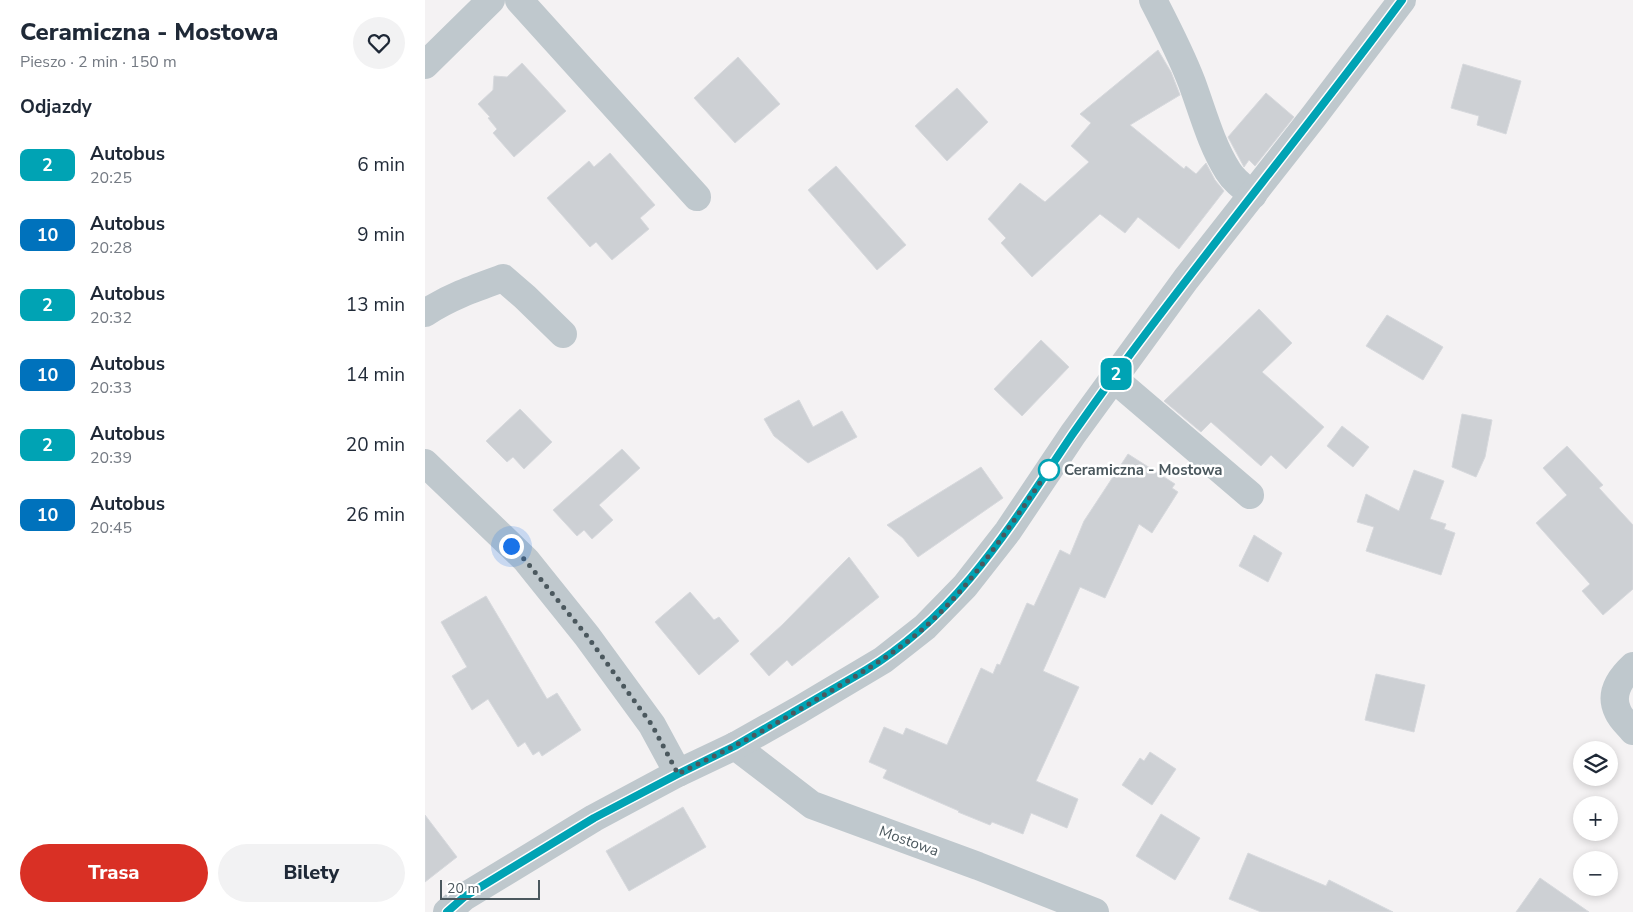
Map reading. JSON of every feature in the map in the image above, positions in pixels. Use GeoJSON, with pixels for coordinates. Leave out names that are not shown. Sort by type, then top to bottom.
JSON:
{"type":"FeatureCollection","features":[{"type":"Feature","properties":{"kind":"street"},"geometry":{"type":"LineString","coordinates":[[425,65],[491,0]]}},
{"type":"Feature","properties":{"kind":"street"},"geometry":{"type":"LineString","coordinates":[[519,0],[697,197]]}},
{"type":"Feature","properties":{"kind":"street"},"geometry":{"type":"LineString","coordinates":[[1153,0],[1177,47],[1192,84],[1205,125],[1228,172],[1253,195]]}},
{"type":"Feature","properties":{"kind":"street"},"geometry":{"type":"LineString","coordinates":[[447,912],[464,897],[594,818],[735,746],[883,660],[925,627],[965,586],[1008,531],[1073,434],[1186,279],[1253,195],[1402,0]]}},
{"type":"Feature","properties":{"kind":"street"},"geometry":{"type":"LineString","coordinates":[[425,313],[465,292],[503,278],[525,296],[563,334]]}},
{"type":"Feature","properties":{"kind":"street"},"geometry":{"type":"LineString","coordinates":[[1113,378],[1250,495]]}},
{"type":"Feature","properties":{"kind":"street"},"geometry":{"type":"LineString","coordinates":[[425,463],[525,560],[587,636],[652,725],[678,774]]}},
{"type":"Feature","properties":{"kind":"street"},"geometry":{"type":"LineString","coordinates":[[1633,666],[1619,682],[1615,692],[1615,705],[1618,714],[1633,731]]}},
{"type":"Feature","properties":{"kind":"street","name":"Mostowa"},"geometry":{"type":"LineString","coordinates":[[735,746],[812,805],[978,866],[1095,912]]}},
{"type":"Feature","properties":{"kind":"building"},"geometry":{"type":"Polygon","coordinates":[[[1158,50],[1171,72],[1180,95],[1130,125],[1184,169],[1186,166],[1196,174],[1206,163],[1215,180],[1224,191],[1179,249],[1138,217],[1125,233],[1100,214],[1032,277],[1001,243],[1006,238],[988,219],[1020,183],[1045,202],[1089,162],[1071,146],[1091,123],[1080,114],[1158,50]]]}},
{"type":"Feature","properties":{"kind":"building"},"geometry":{"type":"Polygon","coordinates":[[[738,57],[780,104],[735,143],[694,98],[738,57]]]}},
{"type":"Feature","properties":{"kind":"building"},"geometry":{"type":"Polygon","coordinates":[[[522,63],[566,111],[514,157],[493,133],[497,129],[488,118],[490,117],[478,104],[493,90],[494,76],[507,77],[522,63]]]}},
{"type":"Feature","properties":{"kind":"building"},"geometry":{"type":"Polygon","coordinates":[[[1463,64],[1521,81],[1506,134],[1477,125],[1479,116],[1451,108],[1463,64]]]}},
{"type":"Feature","properties":{"kind":"building"},"geometry":{"type":"Polygon","coordinates":[[[957,88],[988,122],[947,161],[915,126],[957,88]]]}},
{"type":"Feature","properties":{"kind":"building"},"geometry":{"type":"Polygon","coordinates":[[[1266,93],[1294,117],[1255,166],[1249,160],[1244,167],[1228,137],[1266,93]]]}},
{"type":"Feature","properties":{"kind":"building"},"geometry":{"type":"Polygon","coordinates":[[[610,153],[655,205],[640,218],[649,229],[612,260],[596,242],[590,247],[547,198],[589,161],[594,167],[610,153]]]}},
{"type":"Feature","properties":{"kind":"building"},"geometry":{"type":"Polygon","coordinates":[[[836,166],[906,245],[877,270],[808,190],[836,166]]]}},
{"type":"Feature","properties":{"kind":"building"},"geometry":{"type":"Polygon","coordinates":[[[1259,309],[1292,343],[1262,372],[1324,427],[1286,469],[1271,455],[1261,466],[1211,422],[1201,432],[1164,401],[1259,309]]]}},
{"type":"Feature","properties":{"kind":"building"},"geometry":{"type":"Polygon","coordinates":[[[1387,315],[1443,347],[1423,380],[1366,346],[1387,315]]]}},
{"type":"Feature","properties":{"kind":"building"},"geometry":{"type":"Polygon","coordinates":[[[1041,340],[1069,367],[1022,416],[994,389],[1041,340]]]}},
{"type":"Feature","properties":{"kind":"building"},"geometry":{"type":"Polygon","coordinates":[[[799,400],[813,427],[842,411],[857,437],[808,463],[774,436],[764,419],[799,400]]]}},
{"type":"Feature","properties":{"kind":"building"},"geometry":{"type":"Polygon","coordinates":[[[520,409],[552,442],[524,469],[513,457],[507,462],[486,441],[520,409]]]}},
{"type":"Feature","properties":{"kind":"building"},"geometry":{"type":"Polygon","coordinates":[[[1462,414],[1492,420],[1485,457],[1476,477],[1452,467],[1462,414]]]}},
{"type":"Feature","properties":{"kind":"building"},"geometry":{"type":"Polygon","coordinates":[[[1342,426],[1369,447],[1353,467],[1327,446],[1342,426]]]}},
{"type":"Feature","properties":{"kind":"building"},"geometry":{"type":"Polygon","coordinates":[[[1567,446],[1603,485],[1599,488],[1633,525],[1633,589],[1603,615],[1582,591],[1590,584],[1536,523],[1567,495],[1543,468],[1567,446]]]}},
{"type":"Feature","properties":{"kind":"building"},"geometry":{"type":"Polygon","coordinates":[[[622,449],[640,468],[599,505],[613,520],[592,539],[584,530],[577,536],[553,510],[622,449]]]}},
{"type":"Feature","properties":{"kind":"building"},"geometry":{"type":"Polygon","coordinates":[[[1128,454],[1175,484],[1172,488],[1178,492],[1152,533],[1139,524],[1105,598],[1080,587],[1043,671],[1079,687],[1036,781],[1078,799],[1067,828],[1031,813],[1023,834],[992,822],[990,825],[883,778],[887,770],[869,762],[884,727],[903,735],[906,728],[947,745],[981,668],[993,674],[997,664],[1000,665],[1027,603],[1034,606],[1060,550],[1070,555],[1084,521],[1128,454]]]}},
{"type":"Feature","properties":{"kind":"building"},"geometry":{"type":"Polygon","coordinates":[[[981,467],[1003,498],[918,557],[903,538],[887,525],[981,467]]]}},
{"type":"Feature","properties":{"kind":"building"},"geometry":{"type":"Polygon","coordinates":[[[1414,470],[1444,481],[1430,519],[1446,524],[1444,529],[1455,533],[1441,575],[1366,551],[1374,527],[1357,522],[1366,494],[1399,511],[1414,470]]]}},
{"type":"Feature","properties":{"kind":"building"},"geometry":{"type":"Polygon","coordinates":[[[1254,535],[1282,553],[1268,582],[1239,566],[1254,535]]]}},
{"type":"Feature","properties":{"kind":"building"},"geometry":{"type":"Polygon","coordinates":[[[849,557],[879,597],[792,666],[787,660],[769,676],[750,654],[782,625],[849,557]]]}},
{"type":"Feature","properties":{"kind":"building"},"geometry":{"type":"Polygon","coordinates":[[[690,592],[714,620],[719,617],[739,641],[699,675],[655,622],[690,592]]]}},
{"type":"Feature","properties":{"kind":"building"},"geometry":{"type":"Polygon","coordinates":[[[486,596],[547,699],[557,693],[581,730],[542,756],[539,751],[533,755],[525,742],[518,747],[488,699],[472,710],[452,676],[467,667],[441,622],[486,596]]]}},
{"type":"Feature","properties":{"kind":"building"},"geometry":{"type":"Polygon","coordinates":[[[1376,674],[1425,685],[1414,732],[1365,720],[1376,674]]]}},
{"type":"Feature","properties":{"kind":"building"},"geometry":{"type":"Polygon","coordinates":[[[1150,752],[1176,769],[1152,805],[1122,785],[1140,758],[1144,761],[1150,752]]]}},
{"type":"Feature","properties":{"kind":"building"},"geometry":{"type":"Polygon","coordinates":[[[683,807],[706,847],[629,891],[606,851],[683,807]]]}},
{"type":"Feature","properties":{"kind":"building"},"geometry":{"type":"Polygon","coordinates":[[[1161,814],[1200,838],[1175,880],[1136,856],[1161,814]]]}},
{"type":"Feature","properties":{"kind":"building"},"geometry":{"type":"Polygon","coordinates":[[[425,815],[457,857],[425,882],[425,815]]]}},
{"type":"Feature","properties":{"kind":"building"},"geometry":{"type":"Polygon","coordinates":[[[1248,853],[1326,886],[1329,880],[1393,912],[1261,912],[1229,899],[1248,853]]]}},
{"type":"Feature","properties":{"kind":"building"},"geometry":{"type":"Polygon","coordinates":[[[1540,878],[1589,912],[1516,912],[1540,878]]]}},
{"type":"Feature","properties":{"kind":"bus line","name":"2"},"geometry":{"type":"LineString","coordinates":[[447,912],[464,897],[594,818],[735,746],[883,660],[925,627],[965,586],[1008,531],[1073,434],[1186,279],[1253,195],[1402,0]]}},
{"type":"Feature","properties":{"kind":"place","name":"Ceramiczna - Mostowa"},"geometry":{"type":"Point","coordinates":[1049,470]}},
{"type":"Feature","properties":{"kind":"route"},"geometry":{"type":"LineString","coordinates":[[511,546],[525,560],[587,636],[652,725],[678,774],[735,746],[883,660],[925,627],[965,586],[1008,531],[1049,470]]}}]}
